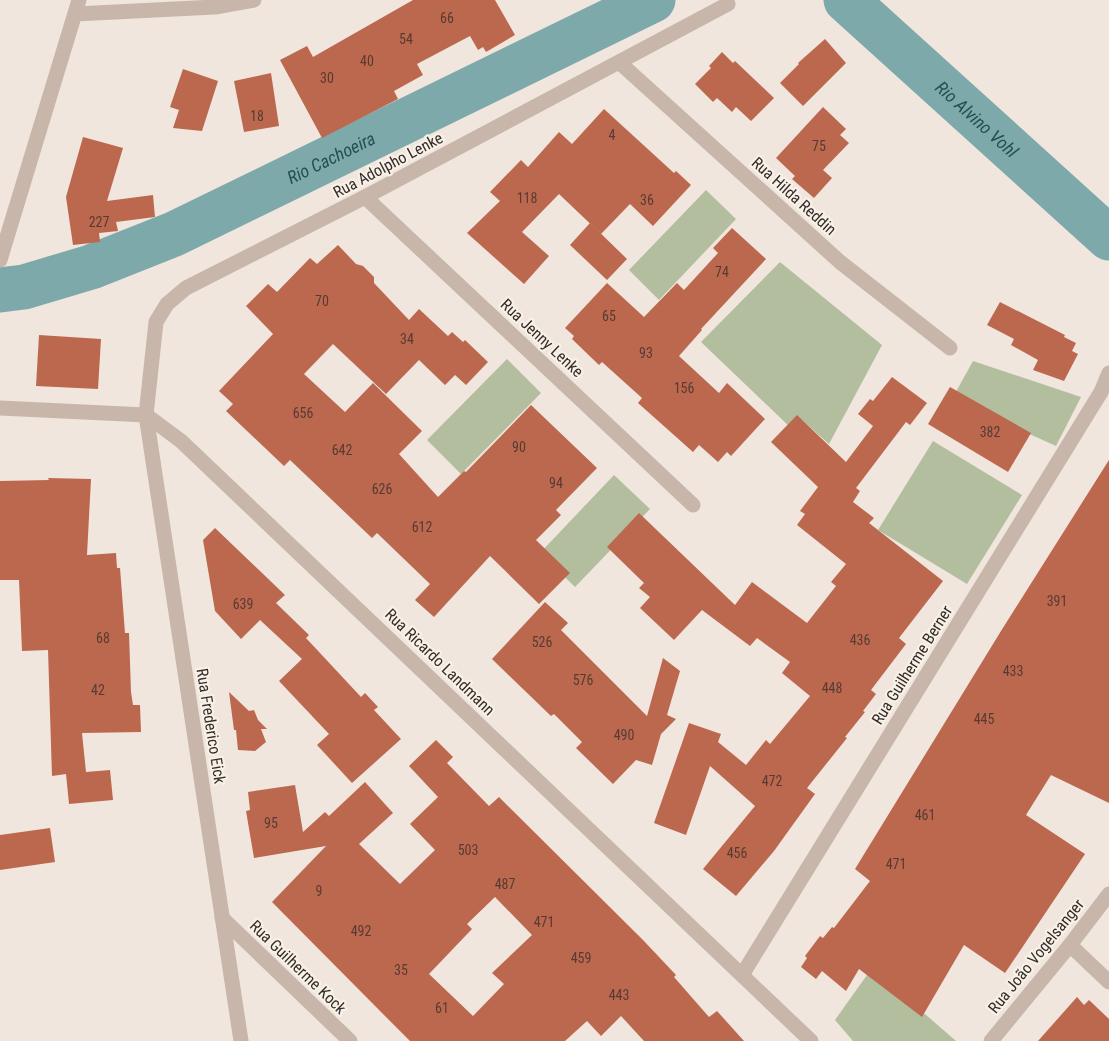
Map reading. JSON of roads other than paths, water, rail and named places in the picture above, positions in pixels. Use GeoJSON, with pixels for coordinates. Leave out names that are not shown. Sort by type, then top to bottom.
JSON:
{"type":"FeatureCollection","features":[{"type":"Feature","properties":{"kind":"street"},"geometry":{"type":"LineString","coordinates":[[0,260],[77,7],[214,7],[254,0]]}},
{"type":"Feature","properties":{"kind":"street","name":"Rua Adolpho Lenke"},"geometry":{"type":"LineString","coordinates":[[146,415],[156,322],[167,304],[186,288],[365,197],[728,4]]}},
{"type":"Feature","properties":{"kind":"street","name":"Rua Hilda Reddin"},"geometry":{"type":"LineString","coordinates":[[620,63],[840,262],[950,348]]}},
{"type":"Feature","properties":{"kind":"street","name":"Rua Jenny Lenke"},"geometry":{"type":"LineString","coordinates":[[365,197],[693,505]]}},
{"type":"Feature","properties":{"kind":"street","name":"Rua Guilherme Berner"},"geometry":{"type":"LineString","coordinates":[[742,975],[1101,392],[1109,373]]}},
{"type":"Feature","properties":{"kind":"street"},"geometry":{"type":"LineString","coordinates":[[0,408],[146,415]]}},
{"type":"Feature","properties":{"kind":"street","name":"Rua Frederico Eick"},"geometry":{"type":"LineString","coordinates":[[146,415],[241,1041]]}},
{"type":"Feature","properties":{"kind":"street","name":"Rua Ricardo Landmann"},"geometry":{"type":"LineString","coordinates":[[146,415],[181,441],[206,464],[811,1041]]}},
{"type":"Feature","properties":{"kind":"street","name":"Rua João Vogelsanger"},"geometry":{"type":"LineString","coordinates":[[991,1041],[1109,894]]}},
{"type":"Feature","properties":{"kind":"street","name":"Rua Guilherme Kock"},"geometry":{"type":"LineString","coordinates":[[222,918],[350,1041]]}},
{"type":"Feature","properties":{"kind":"street"},"geometry":{"type":"LineString","coordinates":[[1070,945],[1109,982]]}},
{"type":"Feature","properties":{"kind":"waterway","name":"Rio Cachoeira"},"geometry":{"type":"LineString","coordinates":[[0,290],[24,287],[91,267],[174,234],[653,0]]}},
{"type":"Feature","properties":{"kind":"waterway","name":"Rio Alvino Vohl"},"geometry":{"type":"LineString","coordinates":[[846,0],[1109,238]]}}]}
